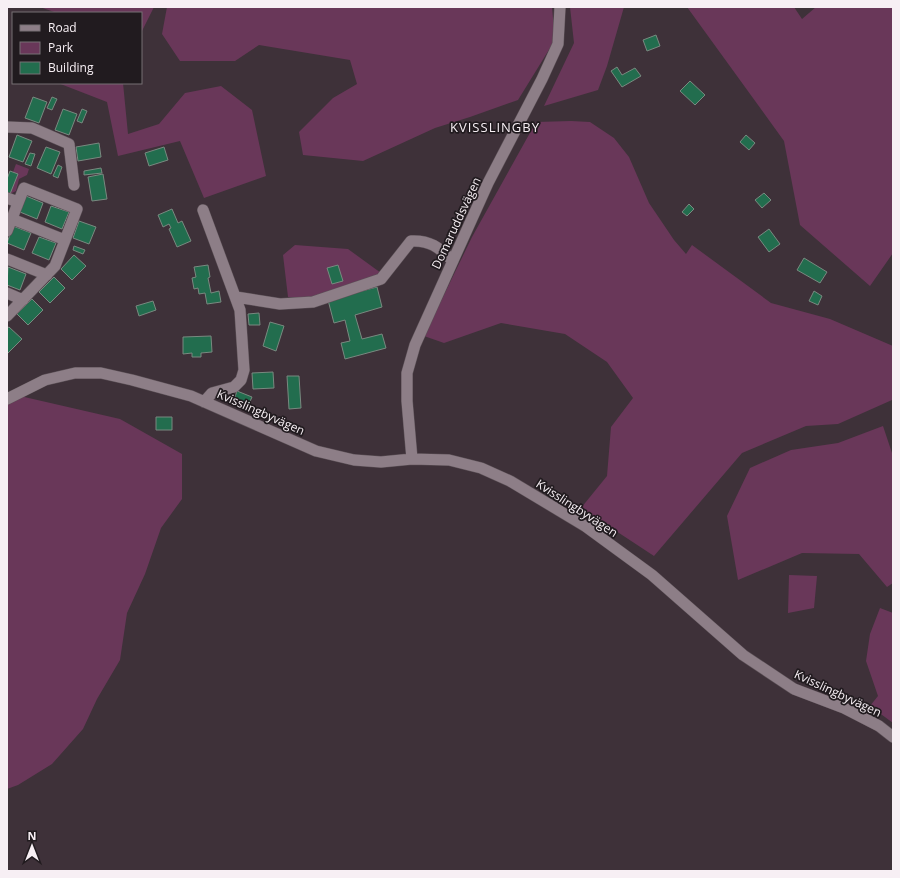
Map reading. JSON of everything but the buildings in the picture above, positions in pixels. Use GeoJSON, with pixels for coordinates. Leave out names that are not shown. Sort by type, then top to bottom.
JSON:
{"type":"FeatureCollection","features":[{"type":"Feature","properties":{"kind":"street","name":"Domaruddsvägen"},"geometry":{"type":"LineString","coordinates":[[412,458],[407,400],[407,374],[415,345],[488,183],[542,79],[558,44],[560,7]]}},
{"type":"Feature","properties":{"kind":"street"},"geometry":{"type":"LineString","coordinates":[[7,127],[32,128],[68,144],[74,185]]}},
{"type":"Feature","properties":{"kind":"street"},"geometry":{"type":"LineString","coordinates":[[7,231],[24,188],[77,209],[55,266],[7,316]]}},
{"type":"Feature","properties":{"kind":"street"},"geometry":{"type":"LineString","coordinates":[[7,198],[18,202]]}},
{"type":"Feature","properties":{"kind":"street","name":"Kvisslingbyvägen"},"geometry":{"type":"LineString","coordinates":[[203,210],[240,310],[244,370],[241,380],[234,387],[212,393],[204,402]]}},
{"type":"Feature","properties":{"kind":"street"},"geometry":{"type":"LineString","coordinates":[[12,219],[65,240]]}},
{"type":"Feature","properties":{"kind":"street"},"geometry":{"type":"LineString","coordinates":[[236,297],[280,304],[313,302],[381,279],[411,241],[420,240],[435,245],[453,260]]}},
{"type":"Feature","properties":{"kind":"street"},"geometry":{"type":"LineString","coordinates":[[7,259],[47,275]]}},
{"type":"Feature","properties":{"kind":"street"},"geometry":{"type":"LineString","coordinates":[[7,294],[23,300]]}},
{"type":"Feature","properties":{"kind":"street","name":"Kvisslingbyvägen"},"geometry":{"type":"LineString","coordinates":[[7,399],[45,380],[75,373],[101,373],[191,396],[316,451],[354,460],[381,462],[412,458],[448,460],[481,468],[510,481],[585,526],[652,575],[743,655],[794,689],[844,708],[879,726],[893,736]]}},
{"type":"Feature","properties":{"kind":"green space"},"geometry":{"type":"Polygon","coordinates":[[[40,7],[154,7],[142,31],[142,12],[54,12],[40,7]]]}},
{"type":"Feature","properties":{"kind":"green space"},"geometry":{"type":"Polygon","coordinates":[[[167,7],[552,7],[555,40],[518,100],[435,128],[363,161],[303,155],[299,132],[333,98],[357,84],[350,60],[259,45],[235,61],[180,61],[162,34],[167,7]]]}},
{"type":"Feature","properties":{"kind":"green space"},"geometry":{"type":"Polygon","coordinates":[[[570,7],[624,7],[607,66],[598,90],[544,106],[574,43],[570,7]]]}},
{"type":"Feature","properties":{"kind":"green space"},"geometry":{"type":"Polygon","coordinates":[[[687,7],[794,7],[802,19],[816,7],[893,7],[893,253],[870,286],[800,225],[784,141],[687,7]]]}},
{"type":"Feature","properties":{"kind":"green space"},"geometry":{"type":"Polygon","coordinates":[[[61,84],[123,84],[128,134],[159,124],[185,93],[221,86],[252,110],[266,176],[204,198],[180,141],[118,156],[107,102],[61,84]]]}},
{"type":"Feature","properties":{"kind":"green space"},"geometry":{"type":"Polygon","coordinates":[[[536,122],[590,122],[614,138],[629,157],[649,203],[674,240],[686,254],[692,245],[771,303],[830,319],[893,346],[892,400],[838,424],[806,426],[742,453],[654,556],[581,508],[607,476],[611,427],[633,398],[607,362],[565,334],[501,323],[444,343],[424,336],[472,237],[536,122]]]}},
{"type":"Feature","properties":{"kind":"green space"},"geometry":{"type":"Polygon","coordinates":[[[16,164],[29,169],[27,175],[19,179],[16,191],[10,194],[7,188],[16,164]]]}},
{"type":"Feature","properties":{"kind":"green space"},"geometry":{"type":"Polygon","coordinates":[[[295,245],[348,249],[381,273],[375,279],[312,299],[288,297],[283,255],[295,245]]]}},
{"type":"Feature","properties":{"kind":"green space"},"geometry":{"type":"Polygon","coordinates":[[[20,396],[120,419],[182,454],[182,499],[161,528],[145,574],[127,613],[120,660],[97,699],[83,729],[52,764],[18,785],[7,789],[7,403],[20,396]]]}},
{"type":"Feature","properties":{"kind":"green space"},"geometry":{"type":"Polygon","coordinates":[[[883,426],[893,456],[893,583],[887,587],[859,554],[802,553],[738,580],[727,516],[750,468],[791,450],[838,443],[883,426]]]}},
{"type":"Feature","properties":{"kind":"green space"},"geometry":{"type":"Polygon","coordinates":[[[789,575],[817,576],[814,608],[788,613],[789,575]]]}},
{"type":"Feature","properties":{"kind":"green space"},"geometry":{"type":"Polygon","coordinates":[[[880,608],[893,613],[893,723],[870,706],[878,696],[866,661],[870,634],[880,608]]]}},
{"type":"Feature","properties":{"kind":"district","name":"KVISSLINGBY"},"geometry":{"type":"Point","coordinates":[495,127]}}]}
